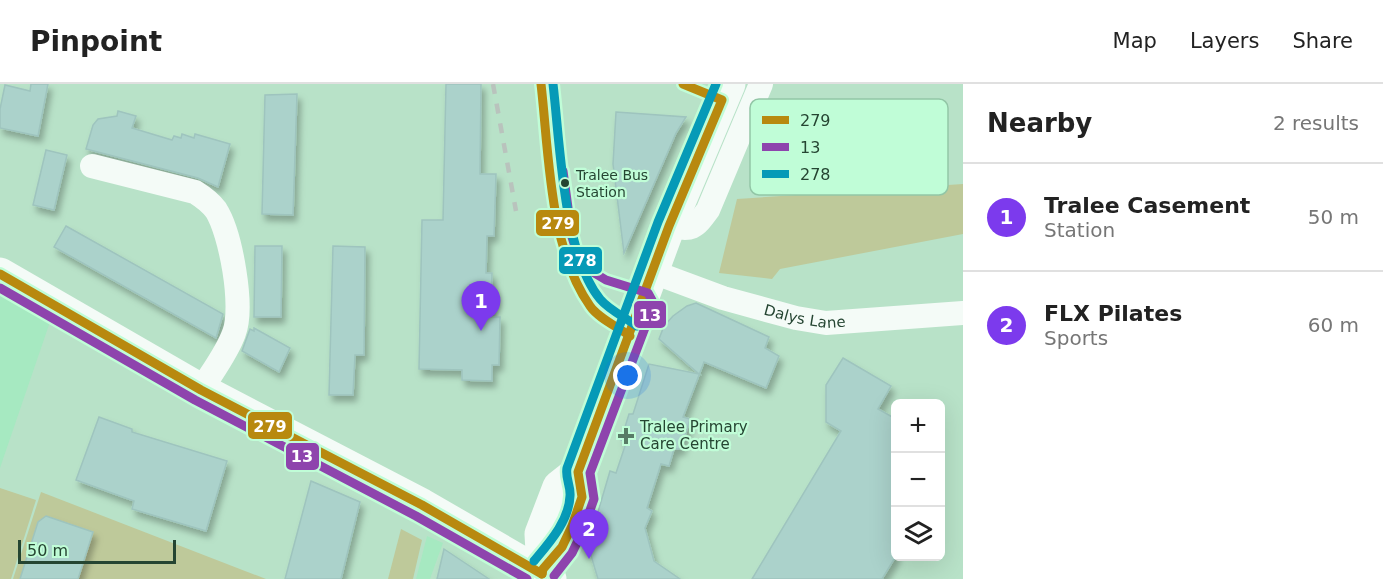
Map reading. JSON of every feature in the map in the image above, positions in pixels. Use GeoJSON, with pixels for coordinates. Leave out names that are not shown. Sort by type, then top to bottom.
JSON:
{"type":"FeatureCollection","features":[{"type":"Feature","properties":{"kind":"main road"},"geometry":{"type":"LineString","coordinates":[[0,274],[201,390],[422,505],[544,575],[572,526],[582,496],[578,472],[669,226],[729,84]]}},
{"type":"Feature","properties":{"kind":"street"},"geometry":{"type":"LineString","coordinates":[[754,99],[760,84]]}},
{"type":"Feature","properties":{"kind":"street"},"geometry":{"type":"LineString","coordinates":[[669,226],[689,229],[696,225],[708,210],[750,108]]}},
{"type":"Feature","properties":{"kind":"street"},"geometry":{"type":"LineString","coordinates":[[92,166],[195,192],[208,201],[217,212],[229,248],[238,317],[234,333],[201,390]]}},
{"type":"Feature","properties":{"kind":"street","name":"Dalys Lane"},"geometry":{"type":"LineString","coordinates":[[652,272],[723,298],[796,318],[826,323],[963,313]]}},
{"type":"Feature","properties":{"kind":"shaded area"},"geometry":{"type":"Polygon","coordinates":[[[963,184],[963,234],[780,269],[772,279],[719,273],[737,199],[797,195],[948,195],[948,185],[963,184]]]}},
{"type":"Feature","properties":{"kind":"shaded area"},"geometry":{"type":"Polygon","coordinates":[[[0,290],[51,319],[0,468],[0,290]]]}},
{"type":"Feature","properties":{"kind":"shaded area"},"geometry":{"type":"Polygon","coordinates":[[[0,488],[36,500],[11,579],[0,579],[0,488]]]}},
{"type":"Feature","properties":{"kind":"shaded area"},"geometry":{"type":"Polygon","coordinates":[[[41,492],[266,579],[13,579],[41,492]]]}},
{"type":"Feature","properties":{"kind":"shaded area"},"geometry":{"type":"Polygon","coordinates":[[[401,529],[422,540],[413,579],[388,579],[401,529]]]}},
{"type":"Feature","properties":{"kind":"shaded area"},"geometry":{"type":"Polygon","coordinates":[[[427,536],[443,543],[430,579],[416,579],[427,536]]]}},
{"type":"Feature","properties":{"kind":"building"},"geometry":{"type":"Polygon","coordinates":[[[31,84],[48,84],[38,136],[0,128],[0,109],[5,85],[30,91],[31,84]]]}},
{"type":"Feature","properties":{"kind":"building"},"geometry":{"type":"Polygon","coordinates":[[[446,84],[481,84],[480,174],[496,174],[494,236],[487,236],[486,273],[492,273],[491,317],[500,317],[499,365],[492,365],[492,381],[462,380],[462,370],[419,369],[422,220],[443,220],[446,84]]]}},
{"type":"Feature","properties":{"kind":"building"},"geometry":{"type":"Polygon","coordinates":[[[297,94],[293,215],[262,214],[265,95],[297,94]]]}},
{"type":"Feature","properties":{"kind":"building"},"geometry":{"type":"Polygon","coordinates":[[[118,111],[136,116],[132,128],[172,140],[174,136],[181,138],[182,134],[194,138],[195,134],[230,144],[218,187],[198,178],[86,149],[93,125],[98,119],[117,116],[118,111]]]}},
{"type":"Feature","properties":{"kind":"building"},"geometry":{"type":"Polygon","coordinates":[[[616,112],[686,117],[676,133],[624,253],[613,164],[616,112]]]}},
{"type":"Feature","properties":{"kind":"building"},"geometry":{"type":"Polygon","coordinates":[[[46,150],[67,155],[54,210],[33,205],[46,150]]]}},
{"type":"Feature","properties":{"kind":"building"},"geometry":{"type":"Polygon","coordinates":[[[66,226],[223,314],[216,338],[54,247],[66,226]]]}},
{"type":"Feature","properties":{"kind":"building"},"geometry":{"type":"Polygon","coordinates":[[[255,246],[282,246],[281,317],[254,317],[255,246]]]}},
{"type":"Feature","properties":{"kind":"building"},"geometry":{"type":"Polygon","coordinates":[[[333,246],[365,247],[364,355],[355,355],[353,395],[329,395],[333,246]]]}},
{"type":"Feature","properties":{"kind":"building"},"geometry":{"type":"Polygon","coordinates":[[[696,303],[769,337],[765,348],[779,356],[766,388],[704,362],[683,417],[690,419],[681,449],[674,449],[669,466],[661,464],[647,508],[652,511],[645,528],[654,561],[680,579],[598,579],[587,542],[596,540],[593,529],[610,471],[616,473],[626,443],[621,440],[629,414],[633,414],[649,364],[699,374],[659,339],[664,326],[673,316],[687,306],[696,303]]]}},
{"type":"Feature","properties":{"kind":"building"},"geometry":{"type":"Polygon","coordinates":[[[254,328],[290,348],[279,372],[242,351],[250,329],[254,331],[254,328]]]}},
{"type":"Feature","properties":{"kind":"building"},"geometry":{"type":"Polygon","coordinates":[[[843,358],[891,386],[878,409],[891,416],[891,561],[893,561],[882,579],[752,579],[841,431],[826,422],[826,385],[843,358]]]}},
{"type":"Feature","properties":{"kind":"building"},"geometry":{"type":"Polygon","coordinates":[[[99,417],[132,429],[132,432],[227,461],[206,531],[132,509],[134,501],[76,480],[99,417]]]}},
{"type":"Feature","properties":{"kind":"building"},"geometry":{"type":"Polygon","coordinates":[[[311,481],[360,502],[341,579],[285,579],[311,481]]]}},
{"type":"Feature","properties":{"kind":"building"},"geometry":{"type":"Polygon","coordinates":[[[46,516],[93,532],[78,579],[20,579],[38,522],[46,516]]]}},
{"type":"Feature","properties":{"kind":"building"},"geometry":{"type":"Polygon","coordinates":[[[444,549],[489,579],[437,579],[444,549]]]}},
{"type":"Feature","properties":{"kind":"railway"},"geometry":{"type":"LineString","coordinates":[[493,84],[516,211]]}},
{"type":"Feature","properties":{"kind":"transit line","name":"279"},"geometry":{"type":"LineString","coordinates":[[541,84],[553,199],[566,257],[576,283],[590,306],[630,336]]}},
{"type":"Feature","properties":{"kind":"transit line","name":"278"},"geometry":{"type":"LineString","coordinates":[[553,84],[565,196],[578,255],[600,299],[637,326]]}},
{"type":"Feature","properties":{"kind":"transit line","name":"279"},"geometry":{"type":"LineString","coordinates":[[542,574],[543,569],[562,547],[572,526],[582,497],[578,472],[669,226],[722,100],[683,84]]}},
{"type":"Feature","properties":{"kind":"transit line","name":"278"},"geometry":{"type":"LineString","coordinates":[[534,561],[557,531],[566,514],[570,492],[567,468],[658,222],[716,84]]}},
{"type":"Feature","properties":{"kind":"transit line","name":"13"},"geometry":{"type":"LineString","coordinates":[[554,576],[572,553],[583,530],[594,499],[590,473],[654,304],[648,293],[606,280],[581,265],[572,237],[563,171]]}},
{"type":"Feature","properties":{"kind":"transit line","name":"279"},"geometry":{"type":"LineString","coordinates":[[0,274],[201,390],[422,505],[542,574]]}},
{"type":"Feature","properties":{"kind":"transit line","name":"13"},"geometry":{"type":"LineString","coordinates":[[0,288],[195,400],[416,516],[527,579]]}},
{"type":"Feature","properties":{"kind":"place","name":"Tralee Bus Station"},"geometry":{"type":"Point","coordinates":[565,183]}},
{"type":"Feature","properties":{"kind":"place","name":"Tralee Casement"},"geometry":{"type":"Point","coordinates":[481,331]}},
{"type":"Feature","properties":{"kind":"place","name":"Tralee Primary Care Centre"},"geometry":{"type":"Point","coordinates":[626,436]}},
{"type":"Feature","properties":{"kind":"place","name":"FLX Pilates"},"geometry":{"type":"Point","coordinates":[589,559]}}]}
